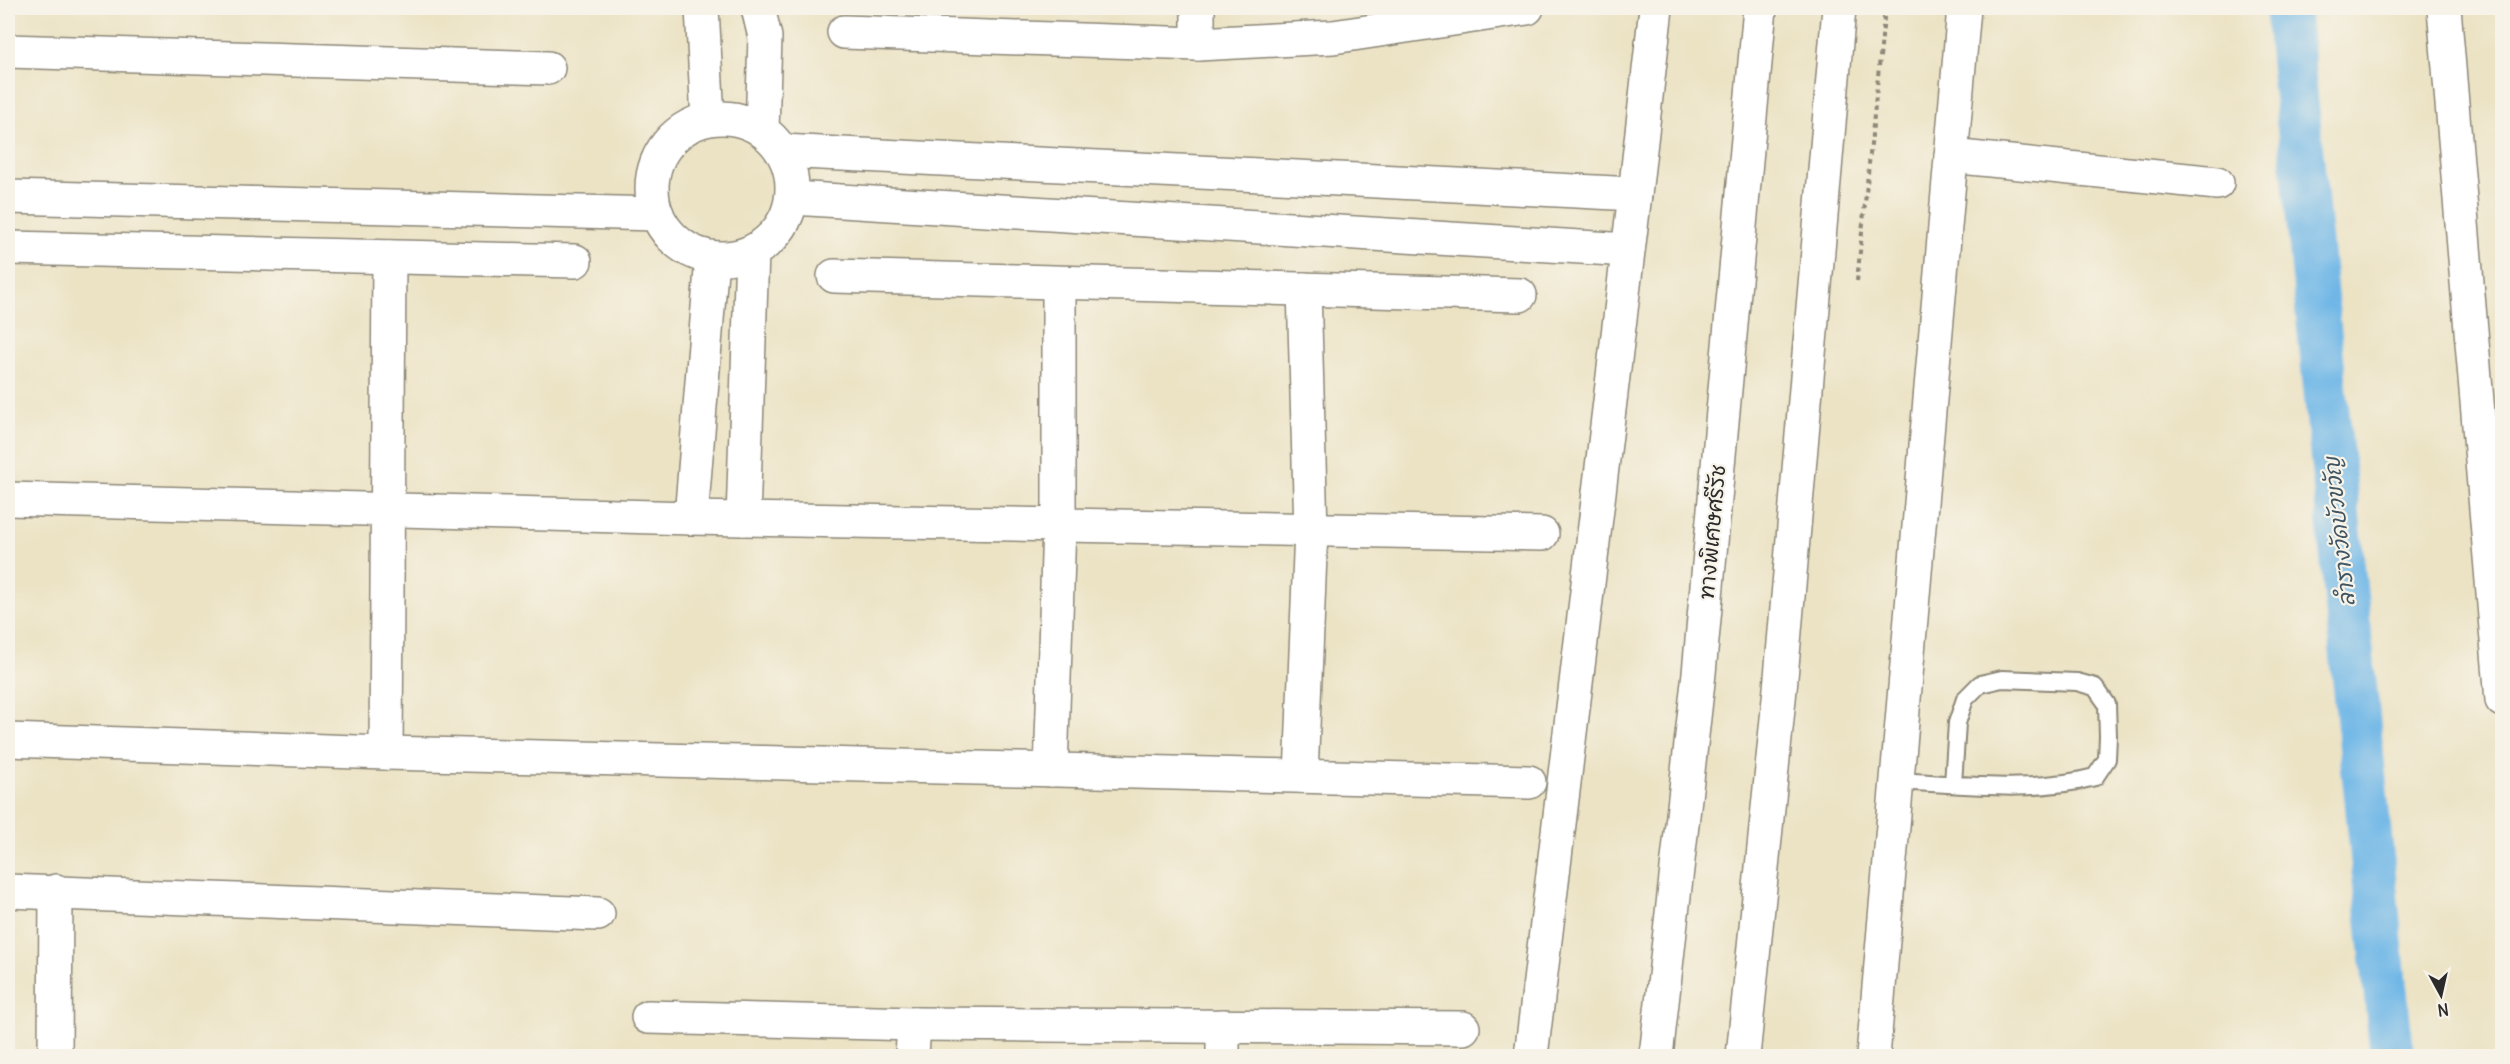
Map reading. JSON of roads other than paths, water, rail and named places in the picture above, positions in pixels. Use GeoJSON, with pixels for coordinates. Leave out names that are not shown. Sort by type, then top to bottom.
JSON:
{"type":"FeatureCollection","features":[{"type":"Feature","properties":{"kind":"main road"},"geometry":{"type":"LineString","coordinates":[[702,8],[708,119]]}},
{"type":"Feature","properties":{"kind":"main road"},"geometry":{"type":"LineString","coordinates":[[758,8],[765,36],[772,141],[792,174],[793,198],[786,221],[771,239],[752,252],[712,258],[688,250],[669,235],[657,214],[652,190],[655,166],[667,144],[686,129],[708,119],[736,120],[772,141],[1635,194]]}},
{"type":"Feature","properties":{"kind":"main road"},"geometry":{"type":"LineString","coordinates":[[1198,8],[1198,44]]}},
{"type":"Feature","properties":{"kind":"main road"},"geometry":{"type":"LineString","coordinates":[[844,32],[1198,44],[1333,37],[1527,8]]}},
{"type":"Feature","properties":{"kind":"main road"},"geometry":{"type":"LineString","coordinates":[[1531,1056],[1656,8]]}},
{"type":"Feature","properties":{"kind":"main road","name":"ทางพิเศษศรีรัช"},"geometry":{"type":"LineString","coordinates":[[1656,1056],[1699,673],[1760,8]]}},
{"type":"Feature","properties":{"kind":"main road"},"geometry":{"type":"LineString","coordinates":[[1743,1056],[1780,689],[1839,8]]}},
{"type":"Feature","properties":{"kind":"main road"},"geometry":{"type":"LineString","coordinates":[[1873,1056],[1964,8]]}},
{"type":"Feature","properties":{"kind":"main road"},"geometry":{"type":"LineString","coordinates":[[2445,8],[2490,394],[2502,700]]}},
{"type":"Feature","properties":{"kind":"main road"},"geometry":{"type":"LineString","coordinates":[[8,51],[548,68]]}},
{"type":"Feature","properties":{"kind":"main road"},"geometry":{"type":"LineString","coordinates":[[1951,156],[2217,183]]}},
{"type":"Feature","properties":{"kind":"main road"},"geometry":{"type":"LineString","coordinates":[[8,197],[657,214]]}},
{"type":"Feature","properties":{"kind":"main road"},"geometry":{"type":"LineString","coordinates":[[793,198],[1628,250]]}},
{"type":"Feature","properties":{"kind":"main road"},"geometry":{"type":"LineString","coordinates":[[8,248],[574,261]]}},
{"type":"Feature","properties":{"kind":"main road"},"geometry":{"type":"LineString","coordinates":[[743,519],[752,252]]}},
{"type":"Feature","properties":{"kind":"main road"},"geometry":{"type":"LineString","coordinates":[[386,753],[389,257]]}},
{"type":"Feature","properties":{"kind":"main road"},"geometry":{"type":"LineString","coordinates":[[691,518],[712,258]]}},
{"type":"Feature","properties":{"kind":"main road"},"geometry":{"type":"LineString","coordinates":[[834,276],[1520,295]]}},
{"type":"Feature","properties":{"kind":"main road"},"geometry":{"type":"LineString","coordinates":[[1051,770],[1059,525],[1059,283]]}},
{"type":"Feature","properties":{"kind":"main road"},"geometry":{"type":"LineString","coordinates":[[1301,776],[1311,530],[1304,289]]}},
{"type":"Feature","properties":{"kind":"main road"},"geometry":{"type":"LineString","coordinates":[[8,499],[691,518],[1542,534]]}},
{"type":"Feature","properties":{"kind":"main road"},"geometry":{"type":"LineString","coordinates":[[8,740],[386,753],[1529,782]]}},
{"type":"Feature","properties":{"kind":"main road"},"geometry":{"type":"LineString","coordinates":[[8,891],[56,891],[598,914]]}},
{"type":"Feature","properties":{"kind":"main road"},"geometry":{"type":"LineString","coordinates":[[55,1056],[56,891]]}},
{"type":"Feature","properties":{"kind":"main road"},"geometry":{"type":"LineString","coordinates":[[648,1017],[914,1024],[1223,1041],[1463,1028]]}},
{"type":"Feature","properties":{"kind":"main road"},"geometry":{"type":"LineString","coordinates":[[912,1056],[914,1024]]}},
{"type":"Feature","properties":{"kind":"lane"},"geometry":{"type":"LineString","coordinates":[[1896,781],[1953,784],[2039,787],[2070,784],[2095,777],[2107,759],[2107,704],[2095,687],[2077,682],[2002,679],[1980,684],[1965,699],[1957,723],[1953,784]]}},
{"type":"Feature","properties":{"kind":"waterway","name":"ลำรางวัดบัวขวัญ"},"geometry":{"type":"LineString","coordinates":[[2287,8],[2392,1056]]}}]}
